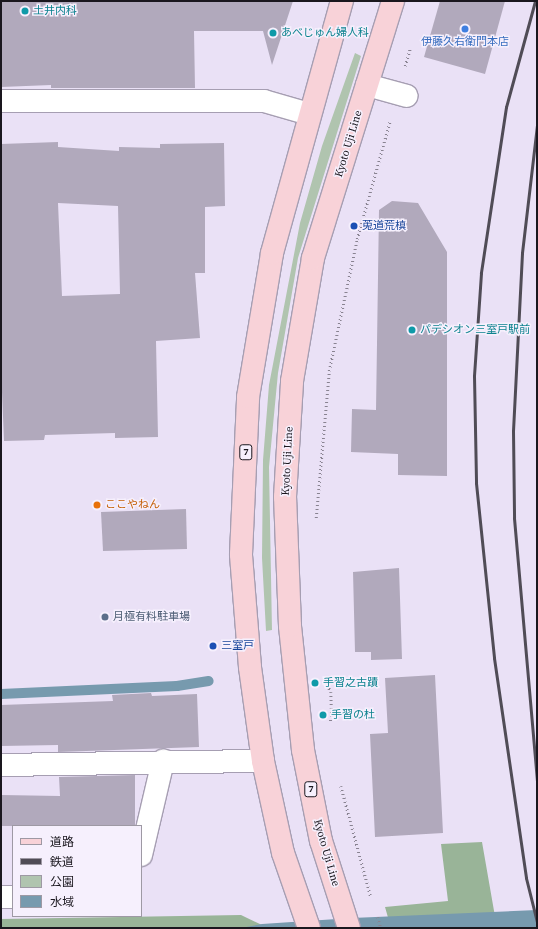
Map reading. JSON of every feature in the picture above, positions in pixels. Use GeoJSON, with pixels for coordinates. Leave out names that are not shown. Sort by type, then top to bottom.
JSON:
{"type":"FeatureCollection","features":[{"type":"Feature","properties":{"kind":"main road","name":"7"},"geometry":{"type":"LineString","coordinates":[[305,918],[283,853],[263,761],[250,667],[241,554],[248,397],[272,253],[309,114],[342,1]]}},
{"type":"Feature","properties":{"kind":"main road","name":"Kyoto Uji Line"},"geometry":{"type":"LineString","coordinates":[[349,928],[320,841],[303,750],[290,626],[285,497],[292,381],[313,258],[393,1]]}},
{"type":"Feature","properties":{"kind":"street"},"geometry":{"type":"LineString","coordinates":[[367,85],[403,94]]}},
{"type":"Feature","properties":{"kind":"street"},"geometry":{"type":"LineString","coordinates":[[1,102],[264,101],[309,114]]}},
{"type":"Feature","properties":{"kind":"street"},"geometry":{"type":"LineString","coordinates":[[142,851],[163,761]]}},
{"type":"Feature","properties":{"kind":"street"},"geometry":{"type":"LineString","coordinates":[[1,765],[163,761],[263,761]]}},
{"type":"Feature","properties":{"kind":"street"},"geometry":{"type":"LineString","coordinates":[[1,897],[12,897]]}},
{"type":"Feature","properties":{"kind":"path"},"geometry":{"type":"LineString","coordinates":[[316,522],[329,371],[357,239],[403,94],[412,42]]}},
{"type":"Feature","properties":{"kind":"path"},"geometry":{"type":"LineString","coordinates":[[325,679],[331,692],[332,716],[328,730]]}},
{"type":"Feature","properties":{"kind":"path"},"geometry":{"type":"LineString","coordinates":[[340,782],[372,899]]}},
{"type":"Feature","properties":{"kind":"green space"},"geometry":{"type":"Polygon","coordinates":[[[355,53],[361,56],[298,258],[278,373],[269,467],[272,630],[266,631],[262,558],[263,460],[269,385],[300,223],[322,146],[355,53]]]}},
{"type":"Feature","properties":{"kind":"green space"},"geometry":{"type":"Polygon","coordinates":[[[482,842],[497,928],[391,928],[385,907],[448,901],[441,844],[482,842]]]}},
{"type":"Feature","properties":{"kind":"green space"},"geometry":{"type":"Polygon","coordinates":[[[241,915],[262,925],[260,928],[1,928],[1,919],[241,915]]]}},
{"type":"Feature","properties":{"kind":"water"},"geometry":{"type":"Polygon","coordinates":[[[537,910],[537,928],[241,928],[262,924],[352,918],[537,910]]]}},
{"type":"Feature","properties":{"kind":"building"},"geometry":{"type":"Polygon","coordinates":[[[1,1],[293,1],[272,65],[263,31],[194,31],[195,88],[51,88],[51,85],[1,87],[1,1]]]}},
{"type":"Feature","properties":{"kind":"building","name":"伊藤久右衛門本店"},"geometry":{"type":"Polygon","coordinates":[[[440,1],[505,1],[485,74],[424,57],[440,1]]]}},
{"type":"Feature","properties":{"kind":"building"},"geometry":{"type":"Polygon","coordinates":[[[58,142],[58,147],[119,151],[119,147],[160,148],[160,144],[224,143],[225,206],[205,207],[205,273],[195,273],[200,338],[156,341],[158,437],[115,438],[115,433],[45,435],[44,440],[4,441],[1,368],[1,144],[58,142]],[[58,203],[62,296],[120,294],[118,206],[58,203]]]}},
{"type":"Feature","properties":{"kind":"building","name":"パデシオン三室戸駅前"},"geometry":{"type":"Polygon","coordinates":[[[392,201],[418,203],[447,252],[447,476],[398,475],[398,454],[351,452],[352,409],[376,410],[379,210],[392,201]]]}},
{"type":"Feature","properties":{"kind":"building"},"geometry":{"type":"Polygon","coordinates":[[[186,509],[187,549],[103,551],[101,512],[186,509]]]}},
{"type":"Feature","properties":{"kind":"building"},"geometry":{"type":"Polygon","coordinates":[[[399,568],[402,659],[371,660],[371,652],[355,652],[353,572],[399,568]]]}},
{"type":"Feature","properties":{"kind":"building"},"geometry":{"type":"Polygon","coordinates":[[[435,675],[443,833],[375,837],[370,734],[388,733],[385,678],[435,675]]]}},
{"type":"Feature","properties":{"kind":"building"},"geometry":{"type":"Polygon","coordinates":[[[151,693],[152,696],[197,694],[199,747],[58,752],[58,745],[1,746],[1,705],[113,701],[112,695],[151,693]]]}},
{"type":"Feature","properties":{"kind":"building"},"geometry":{"type":"Polygon","coordinates":[[[135,775],[135,825],[1,826],[1,795],[60,796],[59,777],[135,775]]]}},
{"type":"Feature","properties":{"kind":"waterway"},"geometry":{"type":"LineString","coordinates":[[1,694],[177,686],[209,681]]}},
{"type":"Feature","properties":{"kind":"railway"},"geometry":{"type":"LineString","coordinates":[[535,1],[506,107],[481,273],[474,376],[476,483],[494,658],[526,878],[537,922]]}},
{"type":"Feature","properties":{"kind":"railway"},"geometry":{"type":"LineString","coordinates":[[537,125],[522,253],[513,431],[514,518],[537,781]]}},
{"type":"Feature","properties":{"kind":"place","name":"土井内科"},"geometry":{"type":"Point","coordinates":[25,11]}},
{"type":"Feature","properties":{"kind":"place","name":"伊藤久右衛門本店"},"geometry":{"type":"Point","coordinates":[465,29]}},
{"type":"Feature","properties":{"kind":"place","name":"あべじゅん婦人科"},"geometry":{"type":"Point","coordinates":[273,33]}},
{"type":"Feature","properties":{"kind":"place","name":"莵道荒槙"},"geometry":{"type":"Point","coordinates":[354,226]}},
{"type":"Feature","properties":{"kind":"place","name":"パデシオン三室戸駅前"},"geometry":{"type":"Point","coordinates":[412,330]}},
{"type":"Feature","properties":{"kind":"place","name":"ここやねん"},"geometry":{"type":"Point","coordinates":[97,505]}},
{"type":"Feature","properties":{"kind":"place","name":"月極有料駐車場"},"geometry":{"type":"Point","coordinates":[105,617]}},
{"type":"Feature","properties":{"kind":"place","name":"三室戸"},"geometry":{"type":"Point","coordinates":[213,646]}},
{"type":"Feature","properties":{"kind":"place","name":"手習之古蹟"},"geometry":{"type":"Point","coordinates":[315,683]}},
{"type":"Feature","properties":{"kind":"place","name":"手習の杜"},"geometry":{"type":"Point","coordinates":[323,715]}}]}
